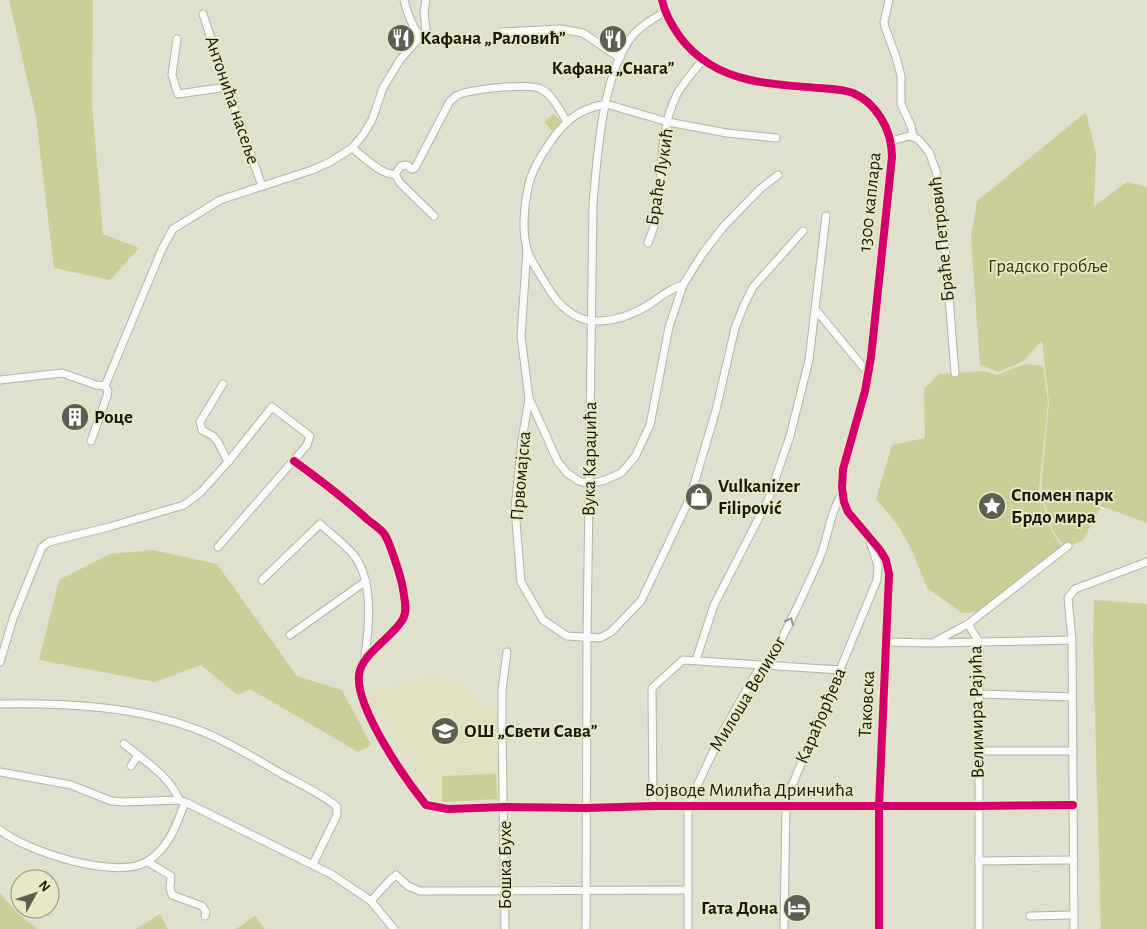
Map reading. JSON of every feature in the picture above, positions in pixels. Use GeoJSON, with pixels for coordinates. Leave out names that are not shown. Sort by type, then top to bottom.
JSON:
{"type":"FeatureCollection","features":[{"type":"Feature","properties":{"kind":"street"},"geometry":{"type":"LineString","coordinates":[[404,0],[408,17],[420,36]]}},
{"type":"Feature","properties":{"kind":"street"},"geometry":{"type":"LineString","coordinates":[[105,386],[162,249],[173,229],[220,200],[312,170],[330,162],[352,148],[372,120],[383,88],[400,60],[426,30],[424,12],[426,0]]}},
{"type":"Feature","properties":{"kind":"street","name":"1300 каплара"},"geometry":{"type":"LineString","coordinates":[[662,0],[665,12],[684,42],[703,60],[724,71],[751,80],[838,90],[855,94],[876,111],[891,141],[892,164],[868,373],[843,469],[842,495]]}},
{"type":"Feature","properties":{"kind":"street"},"geometry":{"type":"LineString","coordinates":[[889,0],[884,22],[898,62],[901,104],[911,126],[912,136],[891,141]]}},
{"type":"Feature","properties":{"kind":"street","name":"Вука Караџића"},"geometry":{"type":"LineString","coordinates":[[586,929],[589,484],[593,205],[597,156],[613,74],[620,58],[635,33],[665,12]]}},
{"type":"Feature","properties":{"kind":"street","name":"Антонића насеље"},"geometry":{"type":"LineString","coordinates":[[203,14],[262,186]]}},
{"type":"Feature","properties":{"kind":"street"},"geometry":{"type":"LineString","coordinates":[[501,32],[560,29],[583,33],[620,58]]}},
{"type":"Feature","properties":{"kind":"street"},"geometry":{"type":"LineString","coordinates":[[177,39],[172,75],[178,94],[227,87]]}},
{"type":"Feature","properties":{"kind":"street","name":"Браће Лукић"},"geometry":{"type":"LineString","coordinates":[[648,243],[655,224],[662,147],[668,122],[678,93],[703,60]]}},
{"type":"Feature","properties":{"kind":"street"},"geometry":{"type":"LineString","coordinates":[[352,148],[390,175],[395,174],[401,166],[406,165],[412,169],[415,168],[450,101],[457,96],[489,89],[534,86],[539,88],[550,96],[567,122]]}},
{"type":"Feature","properties":{"kind":"street"},"geometry":{"type":"LineString","coordinates":[[776,138],[727,134],[668,122],[606,104],[582,112],[567,122],[545,148],[528,187],[524,234],[527,250],[521,336],[529,398],[558,462],[567,473],[579,481],[589,484],[621,473],[634,458],[650,425],[669,327],[683,285],[702,253],[724,226],[760,189],[778,175]]}},
{"type":"Feature","properties":{"kind":"street","name":"Браће Петровић"},"geometry":{"type":"LineString","coordinates":[[912,136],[921,141],[929,152],[939,184],[955,373]]}},
{"type":"Feature","properties":{"kind":"street"},"geometry":{"type":"LineString","coordinates":[[395,174],[400,183],[434,216]]}},
{"type":"Feature","properties":{"kind":"street"},"geometry":{"type":"LineString","coordinates":[[696,660],[714,605],[768,500],[790,436],[809,360],[826,216]]}},
{"type":"Feature","properties":{"kind":"street"},"geometry":{"type":"LineString","coordinates":[[587,638],[600,638],[611,632],[641,601],[690,498],[716,410],[735,328],[744,305],[753,287],[803,231]]}},
{"type":"Feature","properties":{"kind":"street"},"geometry":{"type":"LineString","coordinates":[[527,250],[558,302],[574,315],[592,321],[617,320],[636,313],[674,288],[683,285]]}},
{"type":"Feature","properties":{"kind":"street"},"geometry":{"type":"LineString","coordinates":[[816,310],[868,373]]}},
{"type":"Feature","properties":{"kind":"street"},"geometry":{"type":"LineString","coordinates":[[0,380],[62,373],[96,385],[105,386]]}},
{"type":"Feature","properties":{"kind":"street"},"geometry":{"type":"LineString","coordinates":[[223,384],[200,422],[202,430],[213,436],[218,442],[228,462]]}},
{"type":"Feature","properties":{"kind":"street"},"geometry":{"type":"LineString","coordinates":[[91,441],[107,396],[108,391],[105,386]]}},
{"type":"Feature","properties":{"kind":"street","name":"Првомајска"},"geometry":{"type":"LineString","coordinates":[[529,398],[522,440],[515,509],[521,582],[543,620],[567,636],[587,638]]}},
{"type":"Feature","properties":{"kind":"street"},"geometry":{"type":"LineString","coordinates":[[0,662],[13,619],[42,547],[49,542],[184,505],[201,492],[272,408],[310,436],[307,445],[218,547]]}},
{"type":"Feature","properties":{"kind":"street"},"geometry":{"type":"LineString","coordinates":[[294,461],[341,495],[384,534],[401,579],[406,605],[403,620],[364,662]]}},
{"type":"Feature","properties":{"kind":"street","name":"Таковска"},"geometry":{"type":"LineString","coordinates":[[842,495],[848,512],[883,554],[888,568],[887,642],[879,806],[879,929]]}},
{"type":"Feature","properties":{"kind":"street","name":"Милоша Великог"},"geometry":{"type":"LineString","coordinates":[[688,929],[688,806],[722,733],[761,665],[769,665],[816,567],[828,536],[836,504],[842,495]]}},
{"type":"Feature","properties":{"kind":"street"},"geometry":{"type":"LineString","coordinates":[[262,580],[320,524],[353,554],[366,581],[368,636],[364,662]]}},
{"type":"Feature","properties":{"kind":"street","name":"Карађорђева"},"geometry":{"type":"LineString","coordinates":[[784,929],[786,806],[789,793],[878,580],[878,566],[870,539]]}},
{"type":"Feature","properties":{"kind":"street","name":"Велимира Рајића"},"geometry":{"type":"LineString","coordinates":[[979,929],[979,642],[968,624],[1068,546]]}},
{"type":"Feature","properties":{"kind":"street"},"geometry":{"type":"LineString","coordinates":[[1074,929],[1072,640],[1068,598],[1075,589],[1147,562]]}},
{"type":"Feature","properties":{"kind":"street"},"geometry":{"type":"LineString","coordinates":[[290,634],[366,581]]}},
{"type":"Feature","properties":{"kind":"street"},"geometry":{"type":"LineString","coordinates":[[933,643],[968,624]]}},
{"type":"Feature","properties":{"kind":"street"},"geometry":{"type":"LineString","coordinates":[[887,642],[1072,640]]}},
{"type":"Feature","properties":{"kind":"street","name":"Бошка Бухе"},"geometry":{"type":"LineString","coordinates":[[505,929],[502,690],[506,652]]}},
{"type":"Feature","properties":{"kind":"street"},"geometry":{"type":"LineString","coordinates":[[653,806],[652,688],[683,660],[761,665]]}},
{"type":"Feature","properties":{"kind":"street","name":"Војводе Милића Дринчића"},"geometry":{"type":"LineString","coordinates":[[364,662],[359,672],[358,684],[360,695],[399,769],[426,805],[448,809],[653,806],[1073,805]]}},
{"type":"Feature","properties":{"kind":"street"},"geometry":{"type":"LineString","coordinates":[[769,665],[841,670]]}},
{"type":"Feature","properties":{"kind":"street"},"geometry":{"type":"LineString","coordinates":[[979,694],[1072,697]]}},
{"type":"Feature","properties":{"kind":"street"},"geometry":{"type":"LineString","coordinates":[[0,704],[86,705],[161,718],[202,731],[246,754],[337,807],[337,815],[313,864]]}},
{"type":"Feature","properties":{"kind":"street"},"geometry":{"type":"LineString","coordinates":[[124,744],[168,782],[182,801]]}},
{"type":"Feature","properties":{"kind":"street"},"geometry":{"type":"LineString","coordinates":[[979,751],[1073,751]]}},
{"type":"Feature","properties":{"kind":"street"},"geometry":{"type":"LineString","coordinates":[[131,766],[138,755]]}},
{"type":"Feature","properties":{"kind":"street"},"geometry":{"type":"LineString","coordinates":[[0,772],[71,786],[111,800],[124,802],[182,801],[331,874],[371,901],[394,929]]}},
{"type":"Feature","properties":{"kind":"street"},"geometry":{"type":"LineString","coordinates":[[0,830],[10,837],[56,856],[107,867],[136,866],[148,862],[168,842],[182,801]]}},
{"type":"Feature","properties":{"kind":"street"},"geometry":{"type":"LineString","coordinates":[[979,861],[1074,860]]}},
{"type":"Feature","properties":{"kind":"street"},"geometry":{"type":"LineString","coordinates":[[148,862],[171,876],[170,888],[172,895],[202,906],[206,912],[205,916]]}},
{"type":"Feature","properties":{"kind":"street"},"geometry":{"type":"LineString","coordinates":[[371,901],[396,876],[408,886],[420,891],[688,890]]}},
{"type":"Feature","properties":{"kind":"street"},"geometry":{"type":"LineString","coordinates":[[1030,916],[1074,915]]}},
{"type":"Feature","properties":{"kind":"shaded area","name":"ОШ „Свети Сава”"},"geometry":{"type":"Polygon","coordinates":[[[433,676],[457,682],[498,713],[500,802],[443,803],[432,798],[401,749],[368,690],[387,688],[404,682],[433,676]]]}},
{"type":"Feature","properties":{"kind":"green space"},"geometry":{"type":"Polygon","coordinates":[[[9,0],[93,0],[92,104],[103,234],[139,248],[110,280],[54,268],[36,117],[9,0]]]}},
{"type":"Feature","properties":{"kind":"green space","name":"Градско гробље"},"geometry":{"type":"Polygon","coordinates":[[[1086,112],[1096,153],[1094,206],[1127,182],[1147,187],[1147,523],[1101,506],[1083,540],[1068,546],[1062,544],[1053,531],[1041,489],[1049,402],[1042,341],[1022,362],[998,372],[980,365],[971,238],[977,201],[1086,112]]]}},
{"type":"Feature","properties":{"kind":"green space"},"geometry":{"type":"Polygon","coordinates":[[[554,114],[562,123],[552,131],[544,122],[554,114]]]}},
{"type":"Feature","properties":{"kind":"green space","name":"Спомен парк Брдо мира"},"geometry":{"type":"Polygon","coordinates":[[[1025,364],[1043,366],[1048,402],[1039,490],[1052,532],[1061,546],[978,612],[962,613],[927,588],[911,548],[897,524],[876,499],[892,445],[925,438],[924,389],[939,374],[983,371],[997,375],[1025,364]]]}},
{"type":"Feature","properties":{"kind":"green space"},"geometry":{"type":"Polygon","coordinates":[[[153,550],[217,564],[297,676],[342,690],[371,745],[358,752],[250,689],[238,695],[201,665],[155,682],[39,660],[59,580],[110,554],[153,550]]]}},
{"type":"Feature","properties":{"kind":"green space"},"geometry":{"type":"Polygon","coordinates":[[[1094,600],[1147,604],[1147,929],[1101,929],[1093,643],[1094,600]]]}},
{"type":"Feature","properties":{"kind":"green space"},"geometry":{"type":"Polygon","coordinates":[[[496,774],[497,799],[442,802],[442,776],[496,774]]]}},
{"type":"Feature","properties":{"kind":"green space"},"geometry":{"type":"Polygon","coordinates":[[[0,893],[10,905],[10,919],[25,919],[38,929],[0,929],[0,893]]]}},
{"type":"Feature","properties":{"kind":"green space"},"geometry":{"type":"Polygon","coordinates":[[[160,914],[168,929],[136,929],[160,914]]]}},
{"type":"Feature","properties":{"kind":"green space"},"geometry":{"type":"Polygon","coordinates":[[[255,916],[265,929],[236,929],[255,916]]]}},
{"type":"Feature","properties":{"kind":"cycle path"},"geometry":{"type":"LineString","coordinates":[[662,0],[669,20],[680,37],[694,53],[711,65],[730,74],[750,80],[836,89],[853,93],[865,100],[875,110],[886,127],[891,141],[892,157],[871,357],[865,391],[843,469],[842,488],[848,512],[880,550],[886,560],[889,574],[879,806],[879,929]]}},
{"type":"Feature","properties":{"kind":"cycle path"},"geometry":{"type":"LineString","coordinates":[[294,461],[379,529],[385,535],[390,546],[402,584],[405,612],[398,626],[365,660],[359,675],[360,689],[365,705],[383,742],[426,805],[448,809],[653,806],[1073,805]]}},
{"type":"Feature","properties":{"kind":"place","name":"Кафана „Раловић”"},"geometry":{"type":"Point","coordinates":[401,38]}},
{"type":"Feature","properties":{"kind":"place","name":"Кафана „Снага”"},"geometry":{"type":"Point","coordinates":[613,39]}},
{"type":"Feature","properties":{"kind":"place","name":"Роце"},"geometry":{"type":"Point","coordinates":[75,417]}},
{"type":"Feature","properties":{"kind":"place","name":"Vulkanizer Filipović"},"geometry":{"type":"Point","coordinates":[699,497]}},
{"type":"Feature","properties":{"kind":"place","name":"Спомен парк Брдо мира"},"geometry":{"type":"Point","coordinates":[992,506]}},
{"type":"Feature","properties":{"kind":"place","name":"ОШ „Свети Сава”"},"geometry":{"type":"Point","coordinates":[445,731]}},
{"type":"Feature","properties":{"kind":"place","name":"Гата Дона"},"geometry":{"type":"Point","coordinates":[797,908]}}]}
